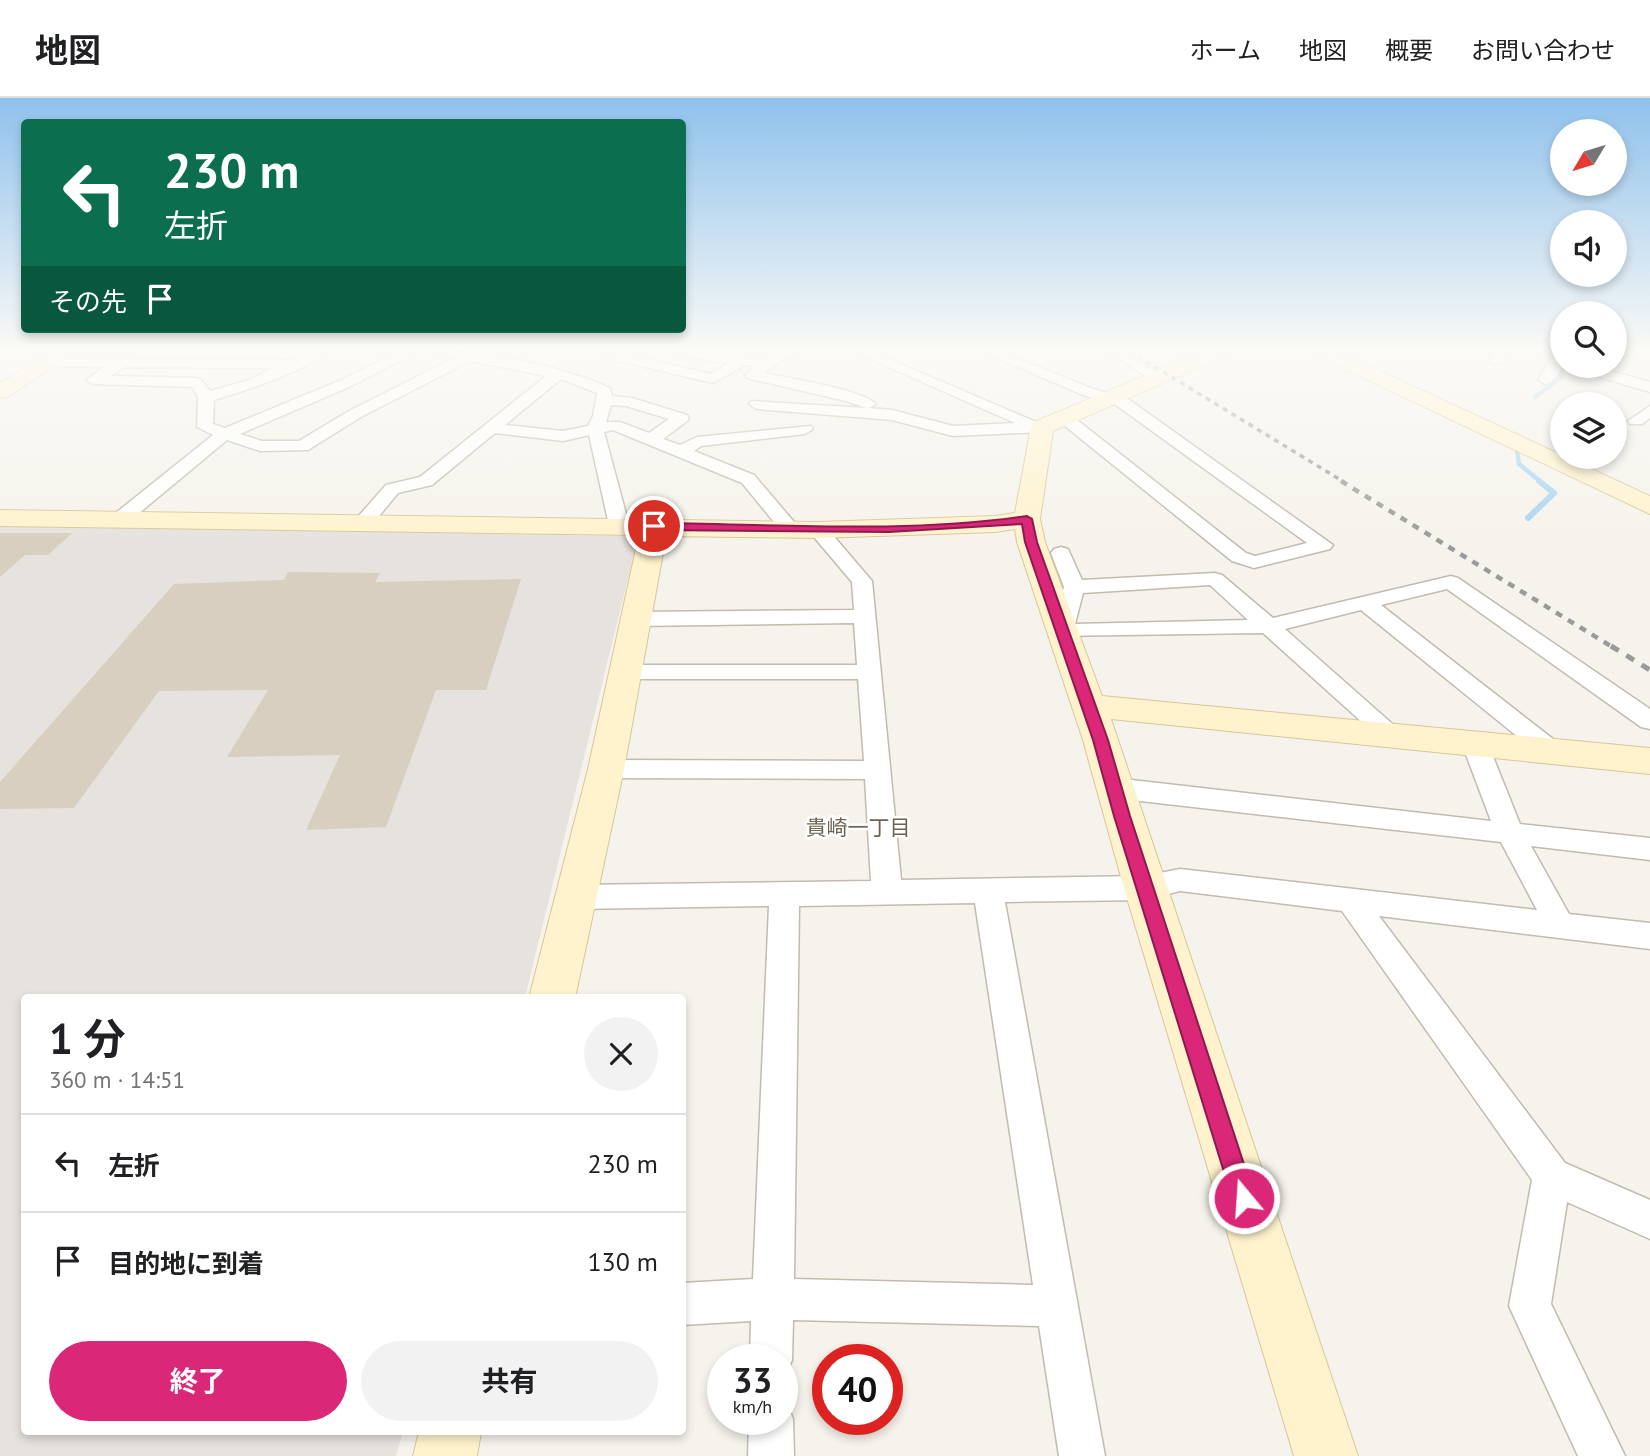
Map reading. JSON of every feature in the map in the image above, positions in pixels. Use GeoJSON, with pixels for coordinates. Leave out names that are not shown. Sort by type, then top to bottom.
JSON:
{"type":"FeatureCollection","features":[{"type":"Feature","properties":{"kind":"street"},"geometry":{"type":"LineString","coordinates":[[205,414],[205,427],[223,435],[260,446],[302,446],[354,414]]}},
{"type":"Feature","properties":{"kind":"street"},"geometry":{"type":"LineString","coordinates":[[119,520],[223,435],[272,414]]}},
{"type":"Feature","properties":{"kind":"street"},"geometry":{"type":"LineString","coordinates":[[363,523],[392,489],[426,481],[508,414]]}},
{"type":"Feature","properties":{"kind":"street"},"geometry":{"type":"LineString","coordinates":[[601,414],[595,428],[619,525]]}},
{"type":"Feature","properties":{"kind":"street"},"geometry":{"type":"LineString","coordinates":[[651,440],[681,418],[669,414]]}},
{"type":"Feature","properties":{"kind":"street"},"geometry":{"type":"LineString","coordinates":[[884,414],[953,431],[1042,427],[1075,414]]}},
{"type":"Feature","properties":{"kind":"street"},"geometry":{"type":"LineString","coordinates":[[1002,414],[1042,427]]}},
{"type":"Feature","properties":{"kind":"street"},"geometry":{"type":"LineString","coordinates":[[1066,419],[1239,557],[1254,562],[1323,545],[1139,414]]}},
{"type":"Feature","properties":{"kind":"street"},"geometry":{"type":"LineString","coordinates":[[1456,414],[1650,506]]}},
{"type":"Feature","properties":{"kind":"street"},"geometry":{"type":"LineString","coordinates":[[1636,421],[1645,414]]}},
{"type":"Feature","properties":{"kind":"street"},"geometry":{"type":"LineString","coordinates":[[491,428],[563,436],[614,425],[748,480],[790,529]]}},
{"type":"Feature","properties":{"kind":"street"},"geometry":{"type":"LineString","coordinates":[[1042,427],[1027,519],[1031,542],[1088,706],[1326,1456]]}},
{"type":"Feature","properties":{"kind":"street"},"geometry":{"type":"LineString","coordinates":[[681,452],[697,442],[805,429]]}},
{"type":"Feature","properties":{"kind":"street"},"geometry":{"type":"LineString","coordinates":[[0,518],[818,530],[995,524],[1027,519]]}},
{"type":"Feature","properties":{"kind":"street"},"geometry":{"type":"LineString","coordinates":[[553,994],[606,769],[654,526]]}},
{"type":"Feature","properties":{"kind":"street"},"geometry":{"type":"LineString","coordinates":[[818,530],[862,581],[887,893]]}},
{"type":"Feature","properties":{"kind":"street"},"geometry":{"type":"LineString","coordinates":[[1061,553],[1074,587],[1062,631]]}},
{"type":"Feature","properties":{"kind":"street"},"geometry":{"type":"LineString","coordinates":[[1074,587],[1214,579],[1393,736]]}},
{"type":"Feature","properties":{"kind":"street"},"geometry":{"type":"LineString","coordinates":[[1062,631],[1268,626],[1451,582],[1650,721]]}},
{"type":"Feature","properties":{"kind":"street"},"geometry":{"type":"LineString","coordinates":[[1365,603],[1553,752]]}},
{"type":"Feature","properties":{"kind":"street"},"geometry":{"type":"LineString","coordinates":[[635,620],[865,616]]}},
{"type":"Feature","properties":{"kind":"street"},"geometry":{"type":"LineString","coordinates":[[625,672],[870,672]]}},
{"type":"Feature","properties":{"kind":"street"},"geometry":{"type":"LineString","coordinates":[[1088,706],[1650,761]]}},
{"type":"Feature","properties":{"kind":"street"},"geometry":{"type":"LineString","coordinates":[[1475,744],[1510,833],[1560,925]]}},
{"type":"Feature","properties":{"kind":"street"},"geometry":{"type":"LineString","coordinates":[[606,769],[877,770]]}},
{"type":"Feature","properties":{"kind":"street"},"geometry":{"type":"LineString","coordinates":[[1114,788],[1650,849]]}},
{"type":"Feature","properties":{"kind":"street"},"geometry":{"type":"LineString","coordinates":[[576,897],[1145,888],[1180,880],[1349,898],[1648,937]]}},
{"type":"Feature","properties":{"kind":"street"},"geometry":{"type":"LineString","coordinates":[[988,891],[1082,1456]]}},
{"type":"Feature","properties":{"kind":"street"},"geometry":{"type":"LineString","coordinates":[[771,1344],[784,894]]}},
{"type":"Feature","properties":{"kind":"street"},"geometry":{"type":"LineString","coordinates":[[1349,898],[1552,1176],[1650,1220]]}},
{"type":"Feature","properties":{"kind":"street"},"geometry":{"type":"LineString","coordinates":[[1552,1176],[1530,1306],[1602,1456]]}},
{"type":"Feature","properties":{"kind":"street"},"geometry":{"type":"LineString","coordinates":[[686,1304],[772,1299],[1057,1306]]}},
{"type":"Feature","properties":{"kind":"street"},"geometry":{"type":"LineString","coordinates":[[444,1456],[449,1435]]}},
{"type":"Feature","properties":{"kind":"street"},"geometry":{"type":"LineString","coordinates":[[771,1435],[771,1456]]}},
{"type":"Feature","properties":{"kind":"shaded area"},"geometry":{"type":"Polygon","coordinates":[[[0,526],[624,536],[637,542],[526,994],[21,994],[21,1435],[402,1435],[396,1456],[0,1456],[0,526]]]}},
{"type":"Feature","properties":{"kind":"building"},"geometry":{"type":"Polygon","coordinates":[[[0,533],[72,533],[48,555],[25,555],[0,577],[0,533]]]}},
{"type":"Feature","properties":{"kind":"building"},"geometry":{"type":"Polygon","coordinates":[[[288,572],[380,573],[375,582],[521,579],[486,690],[436,690],[386,827],[306,830],[340,755],[227,757],[268,690],[159,691],[74,808],[0,809],[0,782],[174,584],[284,580],[288,572]]]}},
{"type":"Feature","properties":{"kind":"waterway"},"geometry":{"type":"LineString","coordinates":[[1517,450],[1519,464],[1541,482]]}},
{"type":"Feature","properties":{"kind":"waterway"},"geometry":{"type":"LineString","coordinates":[[1528,518],[1554,493],[1539,481]]}},
{"type":"Feature","properties":{"kind":"railway"},"geometry":{"type":"LineString","coordinates":[[1233,414],[1344,482]]}},
{"type":"Feature","properties":{"kind":"railway"},"geometry":{"type":"LineString","coordinates":[[1341,481],[1614,648]]}},
{"type":"Feature","properties":{"kind":"railway"},"geometry":{"type":"LineString","coordinates":[[1611,646],[1650,670]]}},
{"type":"Feature","properties":{"kind":"district","name":"貴崎一丁目"},"geometry":{"type":"Point","coordinates":[858,828]}},
{"type":"Feature","properties":{"kind":"route"},"geometry":{"type":"LineString","coordinates":[[654,526],[889,529],[995,524],[1027,519],[1031,542],[1101,740],[1122,816],[1244,1198]]}}]}
